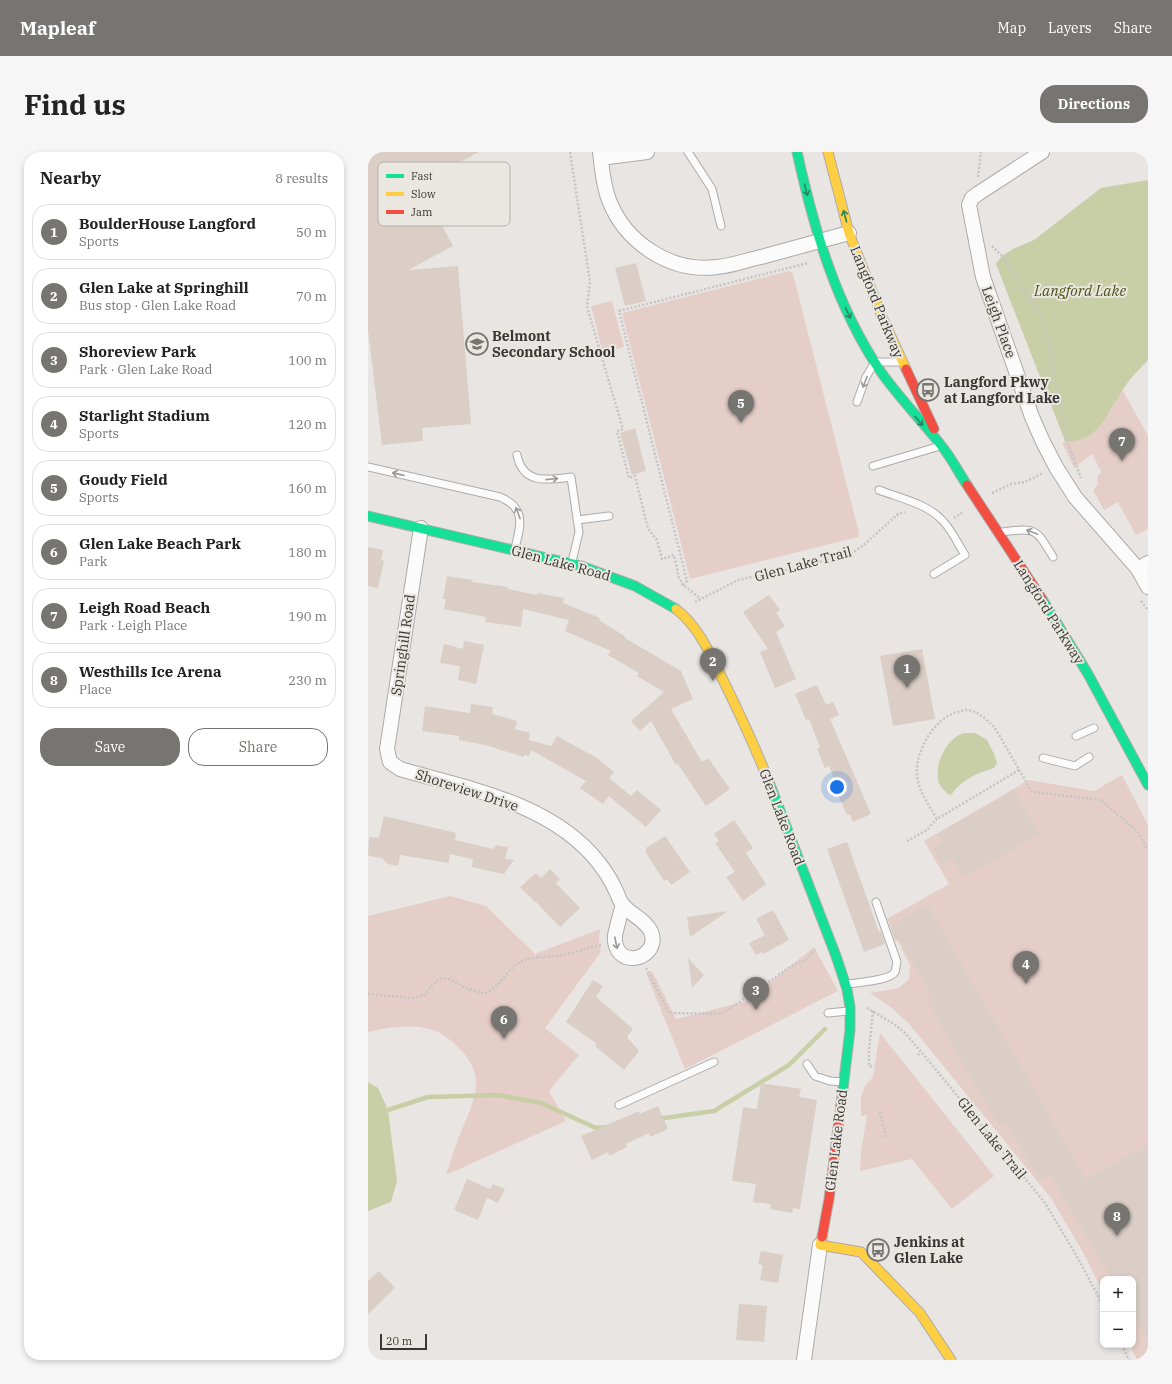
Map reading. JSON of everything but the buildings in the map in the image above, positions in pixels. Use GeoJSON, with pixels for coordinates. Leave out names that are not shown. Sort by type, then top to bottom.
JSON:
{"type":"FeatureCollection","features":[{"type":"Feature","properties":{"kind":"street"},"geometry":{"type":"LineString","coordinates":[[647,152],[600,155],[604,181],[616,216],[627,232],[656,255],[671,262],[686,266],[716,267],[849,233]]}},
{"type":"Feature","properties":{"kind":"street","name":"Langford Parkway"},"geometry":{"type":"LineString","coordinates":[[797,152],[804,186],[819,241],[842,300],[858,334],[875,362],[907,406],[941,446],[998,532],[1079,659],[1148,785]]}},
{"type":"Feature","properties":{"kind":"street","name":"Langford Parkway"},"geometry":{"type":"LineString","coordinates":[[828,152],[849,233],[882,317],[902,362],[921,398],[941,446]]}},
{"type":"Feature","properties":{"kind":"street","name":"Leigh Place"},"geometry":{"type":"LineString","coordinates":[[1042,152],[972,198],[969,205],[983,277],[1032,417],[1056,467],[1076,497],[1143,566],[1148,587]]}},
{"type":"Feature","properties":{"kind":"street","name":"Glen Lake Road"},"geometry":{"type":"LineString","coordinates":[[368,516],[515,550],[571,564],[613,577],[648,592],[679,610],[694,626],[712,658],[738,710],[765,772],[836,956],[849,999],[850,1028],[844,1082],[829,1199],[820,1246],[804,1360]]}},
{"type":"Feature","properties":{"kind":"street","name":"Springhill Road"},"geometry":{"type":"LineString","coordinates":[[390,762],[387,749],[421,528]]}},
{"type":"Feature","properties":{"kind":"street","name":"Shoreview Drive"},"geometry":{"type":"LineString","coordinates":[[390,762],[400,769],[497,797],[526,809],[558,826],[582,844],[600,863],[613,883],[623,905],[647,925],[651,932],[653,939],[651,947],[646,954],[639,958]]}},
{"type":"Feature","properties":{"kind":"street"},"geometry":{"type":"LineString","coordinates":[[623,905],[614,943],[624,956],[639,958]]}},
{"type":"Feature","properties":{"kind":"street"},"geometry":{"type":"LineString","coordinates":[[820,1246],[861,1252],[920,1313],[951,1360]]}},
{"type":"Feature","properties":{"kind":"lane"},"geometry":{"type":"LineString","coordinates":[[688,152],[712,189],[721,226]]}},
{"type":"Feature","properties":{"kind":"lane"},"geometry":{"type":"LineString","coordinates":[[857,402],[866,377],[875,362],[902,362]]}},
{"type":"Feature","properties":{"kind":"lane"},"geometry":{"type":"LineString","coordinates":[[873,466],[941,446]]}},
{"type":"Feature","properties":{"kind":"lane"},"geometry":{"type":"LineString","coordinates":[[517,455],[520,466],[525,472],[533,477],[545,480],[571,477],[579,532],[571,564]]}},
{"type":"Feature","properties":{"kind":"lane"},"geometry":{"type":"LineString","coordinates":[[368,467],[500,496],[508,500],[516,506],[520,516],[520,526],[515,550]]}},
{"type":"Feature","properties":{"kind":"lane"},"geometry":{"type":"LineString","coordinates":[[879,490],[930,510],[942,519],[965,555],[934,574]]}},
{"type":"Feature","properties":{"kind":"lane"},"geometry":{"type":"LineString","coordinates":[[577,520],[609,516]]}},
{"type":"Feature","properties":{"kind":"lane"},"geometry":{"type":"LineString","coordinates":[[998,532],[1024,529],[1033,531],[1040,536],[1053,557]]}},
{"type":"Feature","properties":{"kind":"lane"},"geometry":{"type":"LineString","coordinates":[[1076,736],[1094,728]]}},
{"type":"Feature","properties":{"kind":"lane"},"geometry":{"type":"LineString","coordinates":[[1043,758],[1075,766],[1089,757]]}},
{"type":"Feature","properties":{"kind":"lane"},"geometry":{"type":"LineString","coordinates":[[846,985],[883,979],[891,976],[896,971],[896,962],[876,902]]}},
{"type":"Feature","properties":{"kind":"lane"},"geometry":{"type":"LineString","coordinates":[[828,1013],[850,1011]]}},
{"type":"Feature","properties":{"kind":"lane"},"geometry":{"type":"LineString","coordinates":[[619,1106],[714,1062]]}},
{"type":"Feature","properties":{"kind":"lane"},"geometry":{"type":"LineString","coordinates":[[807,1064],[815,1076],[830,1081],[844,1082]]}},
{"type":"Feature","properties":{"kind":"path"},"geometry":{"type":"LineString","coordinates":[[570,152],[590,282],[588,307],[623,429],[617,431],[629,478],[636,476],[648,529],[657,540],[662,559],[674,555],[683,585],[687,581],[619,311],[808,263]]}},
{"type":"Feature","properties":{"kind":"path"},"geometry":{"type":"LineString","coordinates":[[979,193],[978,180],[981,152]]}},
{"type":"Feature","properties":{"kind":"path"},"geometry":{"type":"LineString","coordinates":[[1002,256],[1044,321],[1067,441]]}},
{"type":"Feature","properties":{"kind":"path","name":"Glen Lake Trail"},"geometry":{"type":"LineString","coordinates":[[683,585],[701,599],[738,580],[779,572],[842,556],[855,551],[865,544],[898,514],[903,512],[908,514]]}},
{"type":"Feature","properties":{"kind":"path"},"geometry":{"type":"LineString","coordinates":[[937,819],[919,788],[916,774],[918,758],[933,729],[943,718],[953,713],[966,710],[978,713],[995,728],[1032,792],[1101,800],[1138,832],[1148,850]]}},
{"type":"Feature","properties":{"kind":"path"},"geometry":{"type":"LineString","coordinates":[[908,841],[927,830],[937,819],[1019,770]]}},
{"type":"Feature","properties":{"kind":"path"},"geometry":{"type":"LineString","coordinates":[[368,994],[412,998],[419,997],[425,995],[430,986],[443,978],[450,978],[468,989],[481,993],[492,989],[515,965],[522,961],[534,957],[544,958],[614,943]]}},
{"type":"Feature","properties":{"kind":"path"},"geometry":{"type":"LineString","coordinates":[[639,958],[649,971],[669,1013],[722,1014],[787,969],[806,960],[816,948],[826,949],[836,956]]}},
{"type":"Feature","properties":{"kind":"path","name":"Glen Lake Trail"},"geometry":{"type":"LineString","coordinates":[[849,999],[894,1024],[921,1052],[1045,1203],[1075,1253],[1100,1299]]}},
{"type":"Feature","properties":{"kind":"path"},"geometry":{"type":"LineString","coordinates":[[873,1011],[869,1066],[874,1066]]}},
{"type":"Feature","properties":{"kind":"path"},"geometry":{"type":"LineString","coordinates":[[918,1055],[921,1052]]}},
{"type":"Feature","properties":{"kind":"path"},"geometry":{"type":"LineString","coordinates":[[880,1112],[886,1137]]}},
{"type":"Feature","properties":{"kind":"path"},"geometry":{"type":"LineString","coordinates":[[1123,1348],[1129,1360]]}},
{"type":"Feature","properties":{"kind":"shaded area"},"geometry":{"type":"Polygon","coordinates":[[[789,271],[793,274],[859,533],[858,537],[690,579],[622,313],[789,271]]]}},
{"type":"Feature","properties":{"kind":"shaded area"},"geometry":{"type":"Polygon","coordinates":[[[612,301],[624,347],[603,353],[591,306],[612,301]]]}},
{"type":"Feature","properties":{"kind":"shaded area"},"geometry":{"type":"Polygon","coordinates":[[[1122,389],[1148,436],[1148,529],[1136,535],[1118,502],[1104,510],[1093,490],[1098,484],[1097,478],[1100,473],[1102,473],[1092,454],[1074,468],[1062,442],[1084,438],[1109,414],[1122,389]]]}},
{"type":"Feature","properties":{"kind":"shaded area"},"geometry":{"type":"Polygon","coordinates":[[[1122,775],[1148,825],[1148,1360],[1137,1360],[1131,1348],[1136,1348],[1136,1276],[1100,1276],[1100,1286],[1084,1254],[1051,1198],[910,1025],[892,1008],[870,993],[899,988],[909,979],[910,965],[887,919],[949,884],[924,841],[1029,780],[1094,791],[1122,775]]]}},
{"type":"Feature","properties":{"kind":"shaded area"},"geometry":{"type":"Polygon","coordinates":[[[450,896],[486,906],[535,954],[600,929],[599,941],[601,952],[545,1028],[579,1055],[549,1091],[566,1121],[446,1175],[473,1102],[476,1089],[475,1073],[461,1050],[440,1033],[423,1028],[404,1026],[368,1032],[368,916],[450,896]]]}},
{"type":"Feature","properties":{"kind":"shaded area"},"geometry":{"type":"Polygon","coordinates":[[[814,947],[838,991],[685,1069],[646,973],[652,971],[676,1019],[747,1001],[814,947]]]}},
{"type":"Feature","properties":{"kind":"shaded area"},"geometry":{"type":"Polygon","coordinates":[[[880,1033],[994,1176],[952,1209],[912,1159],[860,1171],[861,1152],[867,1115],[861,1116],[861,1096],[865,1086],[873,1077],[880,1033]]]}},
{"type":"Feature","properties":{"kind":"water","name":"Langford Lake"},"geometry":{"type":"Polygon","coordinates":[[[1148,180],[1148,360],[1128,382],[1097,429],[1083,439],[1065,441],[996,264],[1002,256],[1013,249],[1034,240],[1101,188],[1148,180]]]}},
{"type":"Feature","properties":{"kind":"water"},"geometry":{"type":"Polygon","coordinates":[[[964,733],[975,733],[987,740],[997,763],[994,768],[982,772],[965,781],[951,795],[948,794],[938,781],[939,765],[948,745],[958,735],[964,733]]]}},
{"type":"Feature","properties":{"kind":"water"},"geometry":{"type":"Polygon","coordinates":[[[368,1082],[378,1088],[388,1110],[397,1181],[391,1202],[368,1211],[368,1082]]]}},
{"type":"Feature","properties":{"kind":"waterway"},"geometry":{"type":"LineString","coordinates":[[657,1119],[714,1111],[789,1065],[825,1029]]}},
{"type":"Feature","properties":{"kind":"waterway"},"geometry":{"type":"LineString","coordinates":[[388,1110],[428,1097],[498,1095],[541,1103],[596,1128],[607,1127]]}},
{"type":"Feature","properties":{"kind":"traffic: fast"},"geometry":{"type":"LineString","coordinates":[[797,152],[819,238],[828,266],[851,321],[881,372],[944,449],[967,485]]}},
{"type":"Feature","properties":{"kind":"traffic: fast"},"geometry":{"type":"LineString","coordinates":[[368,516],[581,566],[635,586],[676,609]]}},
{"type":"Feature","properties":{"kind":"traffic: fast"},"geometry":{"type":"LineString","coordinates":[[1042,599],[1088,674],[1148,785]]}},
{"type":"Feature","properties":{"kind":"traffic: fast"},"geometry":{"type":"LineString","coordinates":[[769,782],[836,956],[847,989],[850,1007],[850,1030],[841,1105]]}},
{"type":"Feature","properties":{"kind":"traffic: slow"},"geometry":{"type":"LineString","coordinates":[[828,152],[849,233],[882,317],[906,369]]}},
{"type":"Feature","properties":{"kind":"traffic: slow"},"geometry":{"type":"LineString","coordinates":[[676,609],[691,623],[708,650],[741,717],[769,782]]}},
{"type":"Feature","properties":{"kind":"traffic: slow"},"geometry":{"type":"LineString","coordinates":[[822,1237],[820,1245],[861,1252],[920,1313],[951,1360]]}},
{"type":"Feature","properties":{"kind":"traffic: jam"},"geometry":{"type":"LineString","coordinates":[[906,369],[934,429]]}},
{"type":"Feature","properties":{"kind":"traffic: jam"},"geometry":{"type":"LineString","coordinates":[[967,485],[1042,599]]}},
{"type":"Feature","properties":{"kind":"traffic: jam"},"geometry":{"type":"LineString","coordinates":[[822,1237],[829,1199],[841,1105]]}},
{"type":"Feature","properties":{"kind":"place","name":"Belmont Secondary School"},"geometry":{"type":"Point","coordinates":[477,344]}},
{"type":"Feature","properties":{"kind":"place","name":"Langford Pkwy at Langford Lake"},"geometry":{"type":"Point","coordinates":[928,390]}},
{"type":"Feature","properties":{"kind":"place","name":"Goudy Field"},"geometry":{"type":"Point","coordinates":[741,423]}},
{"type":"Feature","properties":{"kind":"place","name":"Leigh Road Beach"},"geometry":{"type":"Point","coordinates":[1122,461]}},
{"type":"Feature","properties":{"kind":"place","name":"Glen Lake at Springhill"},"geometry":{"type":"Point","coordinates":[713,681]}},
{"type":"Feature","properties":{"kind":"place","name":"BoulderHouse Langford"},"geometry":{"type":"Point","coordinates":[907,688]}},
{"type":"Feature","properties":{"kind":"place","name":"Starlight Stadium"},"geometry":{"type":"Point","coordinates":[1026,984]}},
{"type":"Feature","properties":{"kind":"place","name":"Shoreview Park"},"geometry":{"type":"Point","coordinates":[756,1010]}},
{"type":"Feature","properties":{"kind":"place","name":"Glen Lake Beach Park"},"geometry":{"type":"Point","coordinates":[504,1039]}},
{"type":"Feature","properties":{"kind":"place","name":"Westhills Ice Arena"},"geometry":{"type":"Point","coordinates":[1117,1236]}},
{"type":"Feature","properties":{"kind":"place","name":"Jenkins at Glen Lake"},"geometry":{"type":"Point","coordinates":[878,1250]}}]}
